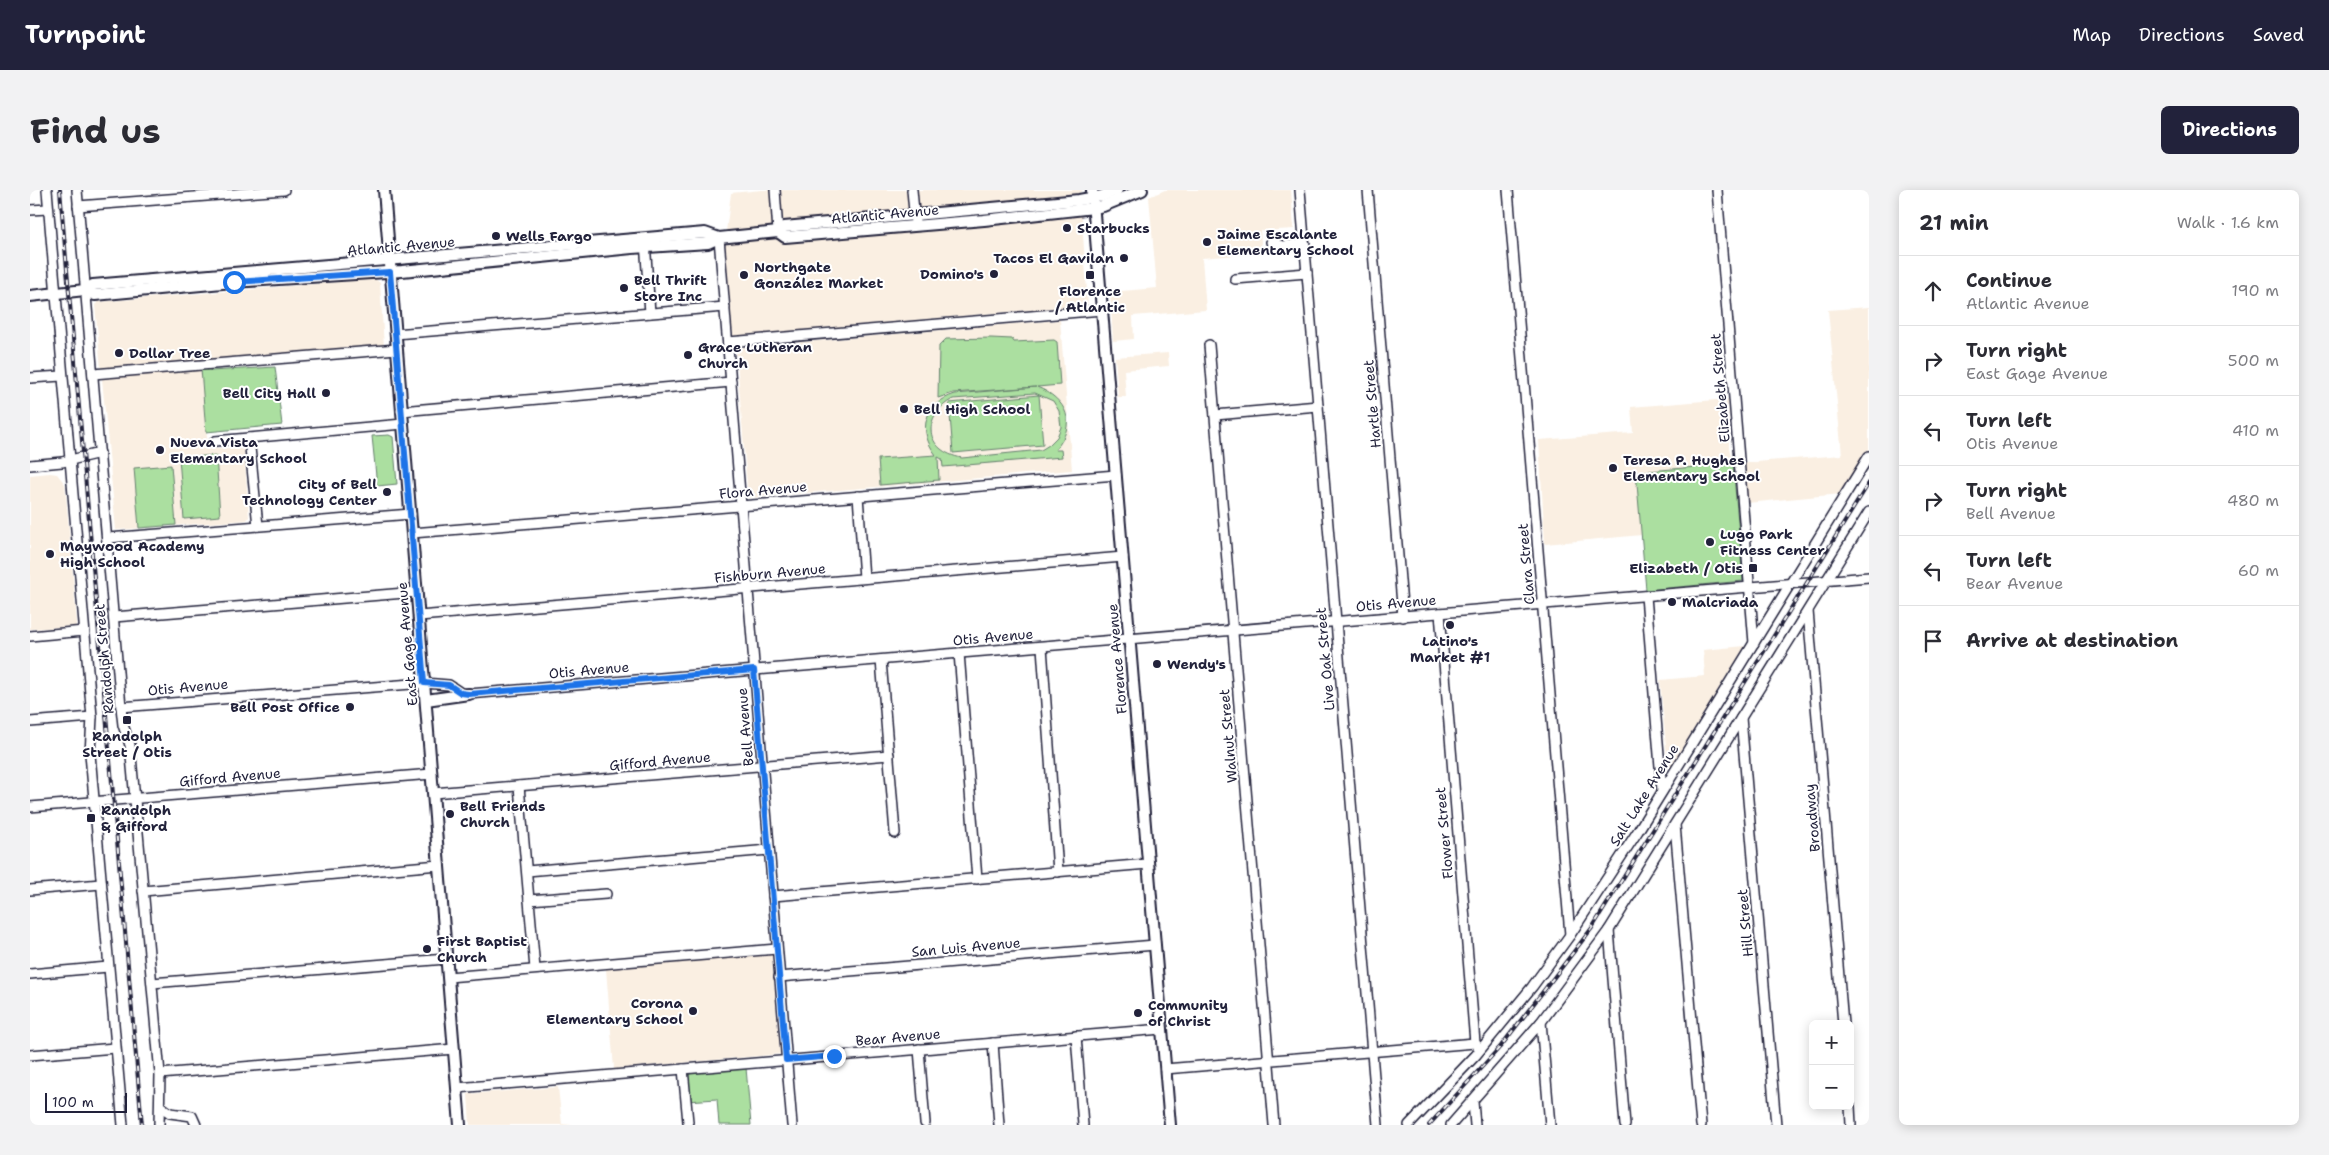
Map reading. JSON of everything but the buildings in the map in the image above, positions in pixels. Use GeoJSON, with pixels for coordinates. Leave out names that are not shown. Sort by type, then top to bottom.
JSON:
{"type":"FeatureCollection","features":[{"type":"Feature","properties":{"kind":"main road","name":"East Gage Avenue"},"geometry":{"type":"LineString","coordinates":[[384,190],[460,1125]]}},
{"type":"Feature","properties":{"kind":"main road","name":"Atlantic Avenue"},"geometry":{"type":"LineString","coordinates":[[30,296],[85,290],[94,285],[134,280],[573,244],[708,243],[719,238],[778,232],[784,227],[914,221],[1093,198],[1117,190]]}},
{"type":"Feature","properties":{"kind":"main road","name":"Atlantic Avenue"},"geometry":{"type":"LineString","coordinates":[[1093,198],[1104,206],[1142,190]]}},
{"type":"Feature","properties":{"kind":"main road","name":"Florence Avenue"},"geometry":{"type":"LineString","coordinates":[[1093,198],[1170,1125]]}},
{"type":"Feature","properties":{"kind":"main road","name":"Atlantic Avenue"},"geometry":{"type":"LineString","coordinates":[[85,290],[95,295],[234,282],[390,272],[551,256],[645,242]]}},
{"type":"Feature","properties":{"kind":"main road"},"geometry":{"type":"LineString","coordinates":[[551,256],[556,251],[570,249],[573,244]]}},
{"type":"Feature","properties":{"kind":"main road"},"geometry":{"type":"LineString","coordinates":[[426,700],[459,697],[469,694]]}},
{"type":"Feature","properties":{"kind":"street","name":"Randolph Street"},"geometry":{"type":"LineString","coordinates":[[47,190],[92,717],[90,754],[123,1125]]}},
{"type":"Feature","properties":{"kind":"street","name":"Randolph Street"},"geometry":{"type":"LineString","coordinates":[[77,190],[121,707],[123,725],[130,745],[160,1074],[159,1125]]}},
{"type":"Feature","properties":{"kind":"street"},"geometry":{"type":"LineString","coordinates":[[78,206],[284,190]]}},
{"type":"Feature","properties":{"kind":"street"},"geometry":{"type":"LineString","coordinates":[[774,190],[778,232]]}},
{"type":"Feature","properties":{"kind":"street"},"geometry":{"type":"LineString","coordinates":[[912,190],[914,221]]}},
{"type":"Feature","properties":{"kind":"street","name":"Live Oak Street"},"geometry":{"type":"LineString","coordinates":[[1300,190],[1378,1125]]}},
{"type":"Feature","properties":{"kind":"street","name":"Hartle Street"},"geometry":{"type":"LineString","coordinates":[[1368,190],[1403,617]]}},
{"type":"Feature","properties":{"kind":"street","name":"Clara Street"},"geometry":{"type":"LineString","coordinates":[[1508,190],[1570,935]]}},
{"type":"Feature","properties":{"kind":"street","name":"Elizabeth Street"},"geometry":{"type":"LineString","coordinates":[[1717,190],[1754,644]]}},
{"type":"Feature","properties":{"kind":"street"},"geometry":{"type":"LineString","coordinates":[[30,210],[48,209]]}},
{"type":"Feature","properties":{"kind":"street","name":"Bell Avenue"},"geometry":{"type":"LineString","coordinates":[[719,238],[792,1125]]}},
{"type":"Feature","properties":{"kind":"street"},"geometry":{"type":"LineString","coordinates":[[645,242],[650,313]]}},
{"type":"Feature","properties":{"kind":"street"},"geometry":{"type":"LineString","coordinates":[[1271,242],[1282,246],[1305,244]]}},
{"type":"Feature","properties":{"kind":"street"},"geometry":{"type":"LineString","coordinates":[[1235,279],[1307,273]]}},
{"type":"Feature","properties":{"kind":"street"},"geometry":{"type":"LineString","coordinates":[[395,334],[725,306]]}},
{"type":"Feature","properties":{"kind":"street"},"geometry":{"type":"LineString","coordinates":[[728,342],[1102,310]]}},
{"type":"Feature","properties":{"kind":"street","name":"Walnut Street"},"geometry":{"type":"LineString","coordinates":[[1209,345],[1274,1125]]}},
{"type":"Feature","properties":{"kind":"street"},"geometry":{"type":"LineString","coordinates":[[93,374],[396,349]]}},
{"type":"Feature","properties":{"kind":"street"},"geometry":{"type":"LineString","coordinates":[[30,378],[62,376]]}},
{"type":"Feature","properties":{"kind":"street"},"geometry":{"type":"LineString","coordinates":[[402,411],[731,382]]}},
{"type":"Feature","properties":{"kind":"street"},"geometry":{"type":"LineString","coordinates":[[1215,416],[1318,406]]}},
{"type":"Feature","properties":{"kind":"street"},"geometry":{"type":"LineString","coordinates":[[215,441],[402,424]]}},
{"type":"Feature","properties":{"kind":"street"},"geometry":{"type":"LineString","coordinates":[[249,438],[258,526]]}},
{"type":"Feature","properties":{"kind":"street"},"geometry":{"type":"LineString","coordinates":[[30,465],[71,460],[100,453]]}},
{"type":"Feature","properties":{"kind":"street","name":"Salt Lake Avenue"},"geometry":{"type":"LineString","coordinates":[[1409,1125],[1532,987],[1570,935],[1607,881],[1869,456]]}},
{"type":"Feature","properties":{"kind":"street","name":"Flora Avenue"},"geometry":{"type":"LineString","coordinates":[[412,533],[1116,475]]}},
{"type":"Feature","properties":{"kind":"street"},"geometry":{"type":"LineString","coordinates":[[858,496],[864,578]]}},
{"type":"Feature","properties":{"kind":"street"},"geometry":{"type":"LineString","coordinates":[[1451,1125],[1541,1022],[1609,930],[1869,512]]}},
{"type":"Feature","properties":{"kind":"street"},"geometry":{"type":"LineString","coordinates":[[108,538],[410,514]]}},
{"type":"Feature","properties":{"kind":"street","name":"Fishburn Avenue"},"geometry":{"type":"LineString","coordinates":[[419,616],[1122,557]]}},
{"type":"Feature","properties":{"kind":"street","name":"Otis Avenue"},"geometry":{"type":"LineString","coordinates":[[121,707],[424,683],[449,685],[461,693],[469,694],[1869,577]]}},
{"type":"Feature","properties":{"kind":"street"},"geometry":{"type":"LineString","coordinates":[[114,617],[417,592]]}},
{"type":"Feature","properties":{"kind":"street"},"geometry":{"type":"LineString","coordinates":[[1646,596],[1662,791]]}},
{"type":"Feature","properties":{"kind":"street","name":"Broadway"},"geometry":{"type":"LineString","coordinates":[[1808,611],[1843,1020]]}},
{"type":"Feature","properties":{"kind":"street","name":"Flower Street"},"geometry":{"type":"LineString","coordinates":[[1440,614],[1478,1046]]}},
{"type":"Feature","properties":{"kind":"street"},"geometry":{"type":"LineString","coordinates":[[30,636],[84,631]]}},
{"type":"Feature","properties":{"kind":"street"},"geometry":{"type":"LineString","coordinates":[[1042,647],[1058,872]]}},
{"type":"Feature","properties":{"kind":"street"},"geometry":{"type":"LineString","coordinates":[[959,654],[977,878]]}},
{"type":"Feature","properties":{"kind":"street"},"geometry":{"type":"LineString","coordinates":[[881,660],[895,833]]}},
{"type":"Feature","properties":{"kind":"street"},"geometry":{"type":"LineString","coordinates":[[30,722],[92,717]]}},
{"type":"Feature","properties":{"kind":"street","name":"Hill Street"},"geometry":{"type":"LineString","coordinates":[[1741,718],[1776,1125]]}},
{"type":"Feature","properties":{"kind":"street","name":"Gifford Avenue"},"geometry":{"type":"LineString","coordinates":[[433,793],[889,755]]}},
{"type":"Feature","properties":{"kind":"street","name":"Gifford Avenue"},"geometry":{"type":"LineString","coordinates":[[30,807],[432,774]]}},
{"type":"Feature","properties":{"kind":"street"},"geometry":{"type":"LineString","coordinates":[[519,786],[536,969]]}},
{"type":"Feature","properties":{"kind":"street"},"geometry":{"type":"LineString","coordinates":[[1675,825],[1701,1125]]}},
{"type":"Feature","properties":{"kind":"street"},"geometry":{"type":"LineString","coordinates":[[527,871],[769,850]]}},
{"type":"Feature","properties":{"kind":"street"},"geometry":{"type":"LineString","coordinates":[[773,896],[1148,864]]}},
{"type":"Feature","properties":{"kind":"street"},"geometry":{"type":"LineString","coordinates":[[143,891],[439,865]]}},
{"type":"Feature","properties":{"kind":"street"},"geometry":{"type":"LineString","coordinates":[[30,890],[101,884]]}},
{"type":"Feature","properties":{"kind":"street"},"geometry":{"type":"LineString","coordinates":[[529,900],[606,894]]}},
{"type":"Feature","properties":{"kind":"street"},"geometry":{"type":"LineString","coordinates":[[1609,930],[1625,1125]]}},
{"type":"Feature","properties":{"kind":"street","name":"San Luis Avenue"},"geometry":{"type":"LineString","coordinates":[[779,977],[1155,944]]}},
{"type":"Feature","properties":{"kind":"street"},"geometry":{"type":"LineString","coordinates":[[448,977],[777,949]]}},
{"type":"Feature","properties":{"kind":"street"},"geometry":{"type":"LineString","coordinates":[[152,983],[446,959]]}},
{"type":"Feature","properties":{"kind":"street"},"geometry":{"type":"LineString","coordinates":[[30,974],[108,968]]}},
{"type":"Feature","properties":{"kind":"street"},"geometry":{"type":"LineString","coordinates":[[1541,1022],[1550,1125]]}},
{"type":"Feature","properties":{"kind":"street","name":"Bear Avenue"},"geometry":{"type":"LineString","coordinates":[[457,1088],[1162,1029]]}},
{"type":"Feature","properties":{"kind":"street"},"geometry":{"type":"LineString","coordinates":[[1076,1036],[1083,1125]]}},
{"type":"Feature","properties":{"kind":"street"},"geometry":{"type":"LineString","coordinates":[[993,1043],[999,1125]]}},
{"type":"Feature","properties":{"kind":"street"},"geometry":{"type":"LineString","coordinates":[[1165,1069],[1372,1052],[1478,1046]]}},
{"type":"Feature","properties":{"kind":"street"},"geometry":{"type":"LineString","coordinates":[[30,1055],[116,1048]]}},
{"type":"Feature","properties":{"kind":"street"},"geometry":{"type":"LineString","coordinates":[[919,1049],[926,1123]]}},
{"type":"Feature","properties":{"kind":"street"},"geometry":{"type":"LineString","coordinates":[[160,1074],[454,1050]]}},
{"type":"Feature","properties":{"kind":"street"},"geometry":{"type":"LineString","coordinates":[[683,1069],[688,1122]]}},
{"type":"Feature","properties":{"kind":"street"},"geometry":{"type":"LineString","coordinates":[[1473,1102],[1475,1125]]}},
{"type":"Feature","properties":{"kind":"street"},"geometry":{"type":"LineString","coordinates":[[160,1106],[170,1113],[192,1116],[196,1125],[192,1125]]}},
{"type":"Feature","properties":{"kind":"street"},"geometry":{"type":"LineString","coordinates":[[1850,1110],[1851,1125]]}},
{"type":"Feature","properties":{"kind":"shaded area"},"geometry":{"type":"Polygon","coordinates":[[[762,190],[1083,190],[1080,192],[1088,305],[733,336],[724,247],[731,193],[762,190]]]}},
{"type":"Feature","properties":{"kind":"shaded area","name":"Jaime Escalante Elementary School"},"geometry":{"type":"Polygon","coordinates":[[[1165,190],[1291,190],[1294,229],[1260,231],[1262,253],[1202,258],[1206,310],[1133,316],[1134,339],[1113,341],[1110,292],[1157,288],[1149,197],[1165,190]]]}},
{"type":"Feature","properties":{"kind":"shaded area"},"geometry":{"type":"Polygon","coordinates":[[[375,279],[380,283],[384,347],[101,369],[95,305],[98,302],[375,279]]]}},
{"type":"Feature","properties":{"kind":"shaded area"},"geometry":{"type":"Polygon","coordinates":[[[1869,307],[1869,449],[1841,494],[1747,503],[1744,463],[1842,455],[1828,310],[1869,307]]]}},
{"type":"Feature","properties":{"kind":"shaded area","name":"Bell High School"},"geometry":{"type":"Polygon","coordinates":[[[1060,320],[1072,470],[748,498],[736,348],[1060,320]]]}},
{"type":"Feature","properties":{"kind":"shaded area"},"geometry":{"type":"Polygon","coordinates":[[[1168,353],[1169,366],[1124,370],[1126,397],[1118,397],[1115,357],[1168,353]]]}},
{"type":"Feature","properties":{"kind":"shaded area","name":"Nueva Vista Elementary School"},"geometry":{"type":"Polygon","coordinates":[[[201,369],[208,449],[241,447],[244,450],[249,517],[247,520],[116,530],[102,378],[201,369]]]}},
{"type":"Feature","properties":{"kind":"shaded area","name":"Teresa P. Hughes Elementary School"},"geometry":{"type":"Polygon","coordinates":[[[1728,399],[1729,448],[1733,464],[1637,472],[1642,535],[1545,544],[1539,440],[1633,433],[1631,407],[1728,399]]]}},
{"type":"Feature","properties":{"kind":"shaded area","name":"Maywood Academy High School"},"geometry":{"type":"Polygon","coordinates":[[[57,474],[65,484],[77,624],[75,626],[30,629],[30,475],[57,474]]]}},
{"type":"Feature","properties":{"kind":"shaded area"},"geometry":{"type":"Polygon","coordinates":[[[1745,646],[1671,767],[1668,768],[1660,680],[1705,676],[1703,650],[1745,646]]]}},
{"type":"Feature","properties":{"kind":"shaded area","name":"Corona Elementary School"},"geometry":{"type":"Polygon","coordinates":[[[772,954],[780,1054],[614,1069],[606,969],[772,954]]]}},
{"type":"Feature","properties":{"kind":"shaded area"},"geometry":{"type":"Polygon","coordinates":[[[558,1087],[562,1124],[573,1125],[470,1125],[468,1094],[558,1087]]]}},
{"type":"Feature","properties":{"kind":"green space"},"geometry":{"type":"Polygon","coordinates":[[[991,338],[1012,339],[1014,342],[1054,340],[1057,342],[1060,385],[1037,387],[1056,398],[1066,413],[1066,431],[1055,450],[1061,450],[1062,457],[943,467],[942,459],[938,457],[939,480],[880,485],[878,459],[936,455],[930,446],[925,427],[930,411],[945,398],[955,394],[1036,387],[953,393],[938,398],[939,346],[946,339],[991,338]],[[1035,393],[953,399],[936,414],[931,432],[934,441],[940,448],[949,454],[962,458],[1041,450],[1057,437],[1061,427],[1059,411],[1053,401],[1035,393]]]}},
{"type":"Feature","properties":{"kind":"green space"},"geometry":{"type":"Polygon","coordinates":[[[275,367],[282,425],[206,432],[201,369],[207,368],[211,371],[275,367]]]}},
{"type":"Feature","properties":{"kind":"green space"},"geometry":{"type":"Polygon","coordinates":[[[1039,395],[1043,445],[953,453],[949,403],[1039,395]]]}},
{"type":"Feature","properties":{"kind":"green space"},"geometry":{"type":"Polygon","coordinates":[[[389,435],[393,437],[397,484],[377,486],[372,436],[389,435]]]}},
{"type":"Feature","properties":{"kind":"green space"},"geometry":{"type":"Polygon","coordinates":[[[216,455],[220,516],[184,519],[179,458],[216,455]]]}},
{"type":"Feature","properties":{"kind":"green space"},"geometry":{"type":"Polygon","coordinates":[[[1733,464],[1743,581],[1646,590],[1636,472],[1733,464]]]}},
{"type":"Feature","properties":{"kind":"green space"},"geometry":{"type":"Polygon","coordinates":[[[171,465],[176,525],[139,528],[134,468],[171,465]]]}},
{"type":"Feature","properties":{"kind":"green space"},"geometry":{"type":"Polygon","coordinates":[[[746,1068],[751,1125],[719,1125],[717,1099],[687,1101],[685,1073],[746,1068]]]}},
{"type":"Feature","properties":{"kind":"railway"},"geometry":{"type":"LineString","coordinates":[[60,190],[142,1125]]}},
{"type":"Feature","properties":{"kind":"railway"},"geometry":{"type":"LineString","coordinates":[[1429,1125],[1501,1046],[1592,928],[1869,483]]}},
{"type":"Feature","properties":{"kind":"place","name":"Starbucks"},"geometry":{"type":"Point","coordinates":[1067,228]}},
{"type":"Feature","properties":{"kind":"place","name":"Wells Fargo"},"geometry":{"type":"Point","coordinates":[496,236]}},
{"type":"Feature","properties":{"kind":"place","name":"Jaime Escalante Elementary School"},"geometry":{"type":"Point","coordinates":[1207,242]}},
{"type":"Feature","properties":{"kind":"place","name":"Tacos El Gavilan"},"geometry":{"type":"Point","coordinates":[1124,258]}},
{"type":"Feature","properties":{"kind":"place","name":"Domino's"},"geometry":{"type":"Point","coordinates":[994,274]}},
{"type":"Feature","properties":{"kind":"place","name":"Northgate González Market"},"geometry":{"type":"Point","coordinates":[744,275]}},
{"type":"Feature","properties":{"kind":"place","name":"Florence / Atlantic"},"geometry":{"type":"Point","coordinates":[1090,275]}},
{"type":"Feature","properties":{"kind":"place","name":"Bell Thrift Store Inc"},"geometry":{"type":"Point","coordinates":[624,288]}},
{"type":"Feature","properties":{"kind":"place","name":"Dollar Tree"},"geometry":{"type":"Point","coordinates":[119,353]}},
{"type":"Feature","properties":{"kind":"place","name":"Grace Lutheran Church"},"geometry":{"type":"Point","coordinates":[688,355]}},
{"type":"Feature","properties":{"kind":"place","name":"Bell City Hall"},"geometry":{"type":"Point","coordinates":[326,393]}},
{"type":"Feature","properties":{"kind":"place","name":"Bell High School"},"geometry":{"type":"Point","coordinates":[904,409]}},
{"type":"Feature","properties":{"kind":"place","name":"Nueva Vista Elementary School"},"geometry":{"type":"Point","coordinates":[160,450]}},
{"type":"Feature","properties":{"kind":"place","name":"Teresa P. Hughes Elementary School"},"geometry":{"type":"Point","coordinates":[1613,468]}},
{"type":"Feature","properties":{"kind":"place","name":"City of Bell Technology Center"},"geometry":{"type":"Point","coordinates":[387,492]}},
{"type":"Feature","properties":{"kind":"place","name":"Lugo Park Fitness Center"},"geometry":{"type":"Point","coordinates":[1710,542]}},
{"type":"Feature","properties":{"kind":"place","name":"Maywood Academy High School"},"geometry":{"type":"Point","coordinates":[50,554]}},
{"type":"Feature","properties":{"kind":"place","name":"Elizabeth / Otis"},"geometry":{"type":"Point","coordinates":[1753,568]}},
{"type":"Feature","properties":{"kind":"place","name":"Malcriada"},"geometry":{"type":"Point","coordinates":[1672,602]}},
{"type":"Feature","properties":{"kind":"place","name":"Latino's Market #1"},"geometry":{"type":"Point","coordinates":[1450,625]}},
{"type":"Feature","properties":{"kind":"place","name":"Wendy's"},"geometry":{"type":"Point","coordinates":[1157,664]}},
{"type":"Feature","properties":{"kind":"place","name":"Bell Post Office"},"geometry":{"type":"Point","coordinates":[350,707]}},
{"type":"Feature","properties":{"kind":"place","name":"Randolph Street / Otis"},"geometry":{"type":"Point","coordinates":[127,720]}},
{"type":"Feature","properties":{"kind":"place","name":"Bell Friends Church"},"geometry":{"type":"Point","coordinates":[450,814]}},
{"type":"Feature","properties":{"kind":"place","name":"Randolph & Gifford"},"geometry":{"type":"Point","coordinates":[91,818]}},
{"type":"Feature","properties":{"kind":"place","name":"First Baptist Church"},"geometry":{"type":"Point","coordinates":[427,949]}},
{"type":"Feature","properties":{"kind":"place","name":"Corona Elementary School"},"geometry":{"type":"Point","coordinates":[693,1011]}},
{"type":"Feature","properties":{"kind":"place","name":"Community of Christ"},"geometry":{"type":"Point","coordinates":[1138,1013]}},
{"type":"Feature","properties":{"kind":"route"},"geometry":{"type":"LineString","coordinates":[[234,282],[390,272],[424,683],[441,683],[449,685],[461,693],[469,694],[754,670],[786,1060],[834,1056]]}}]}
